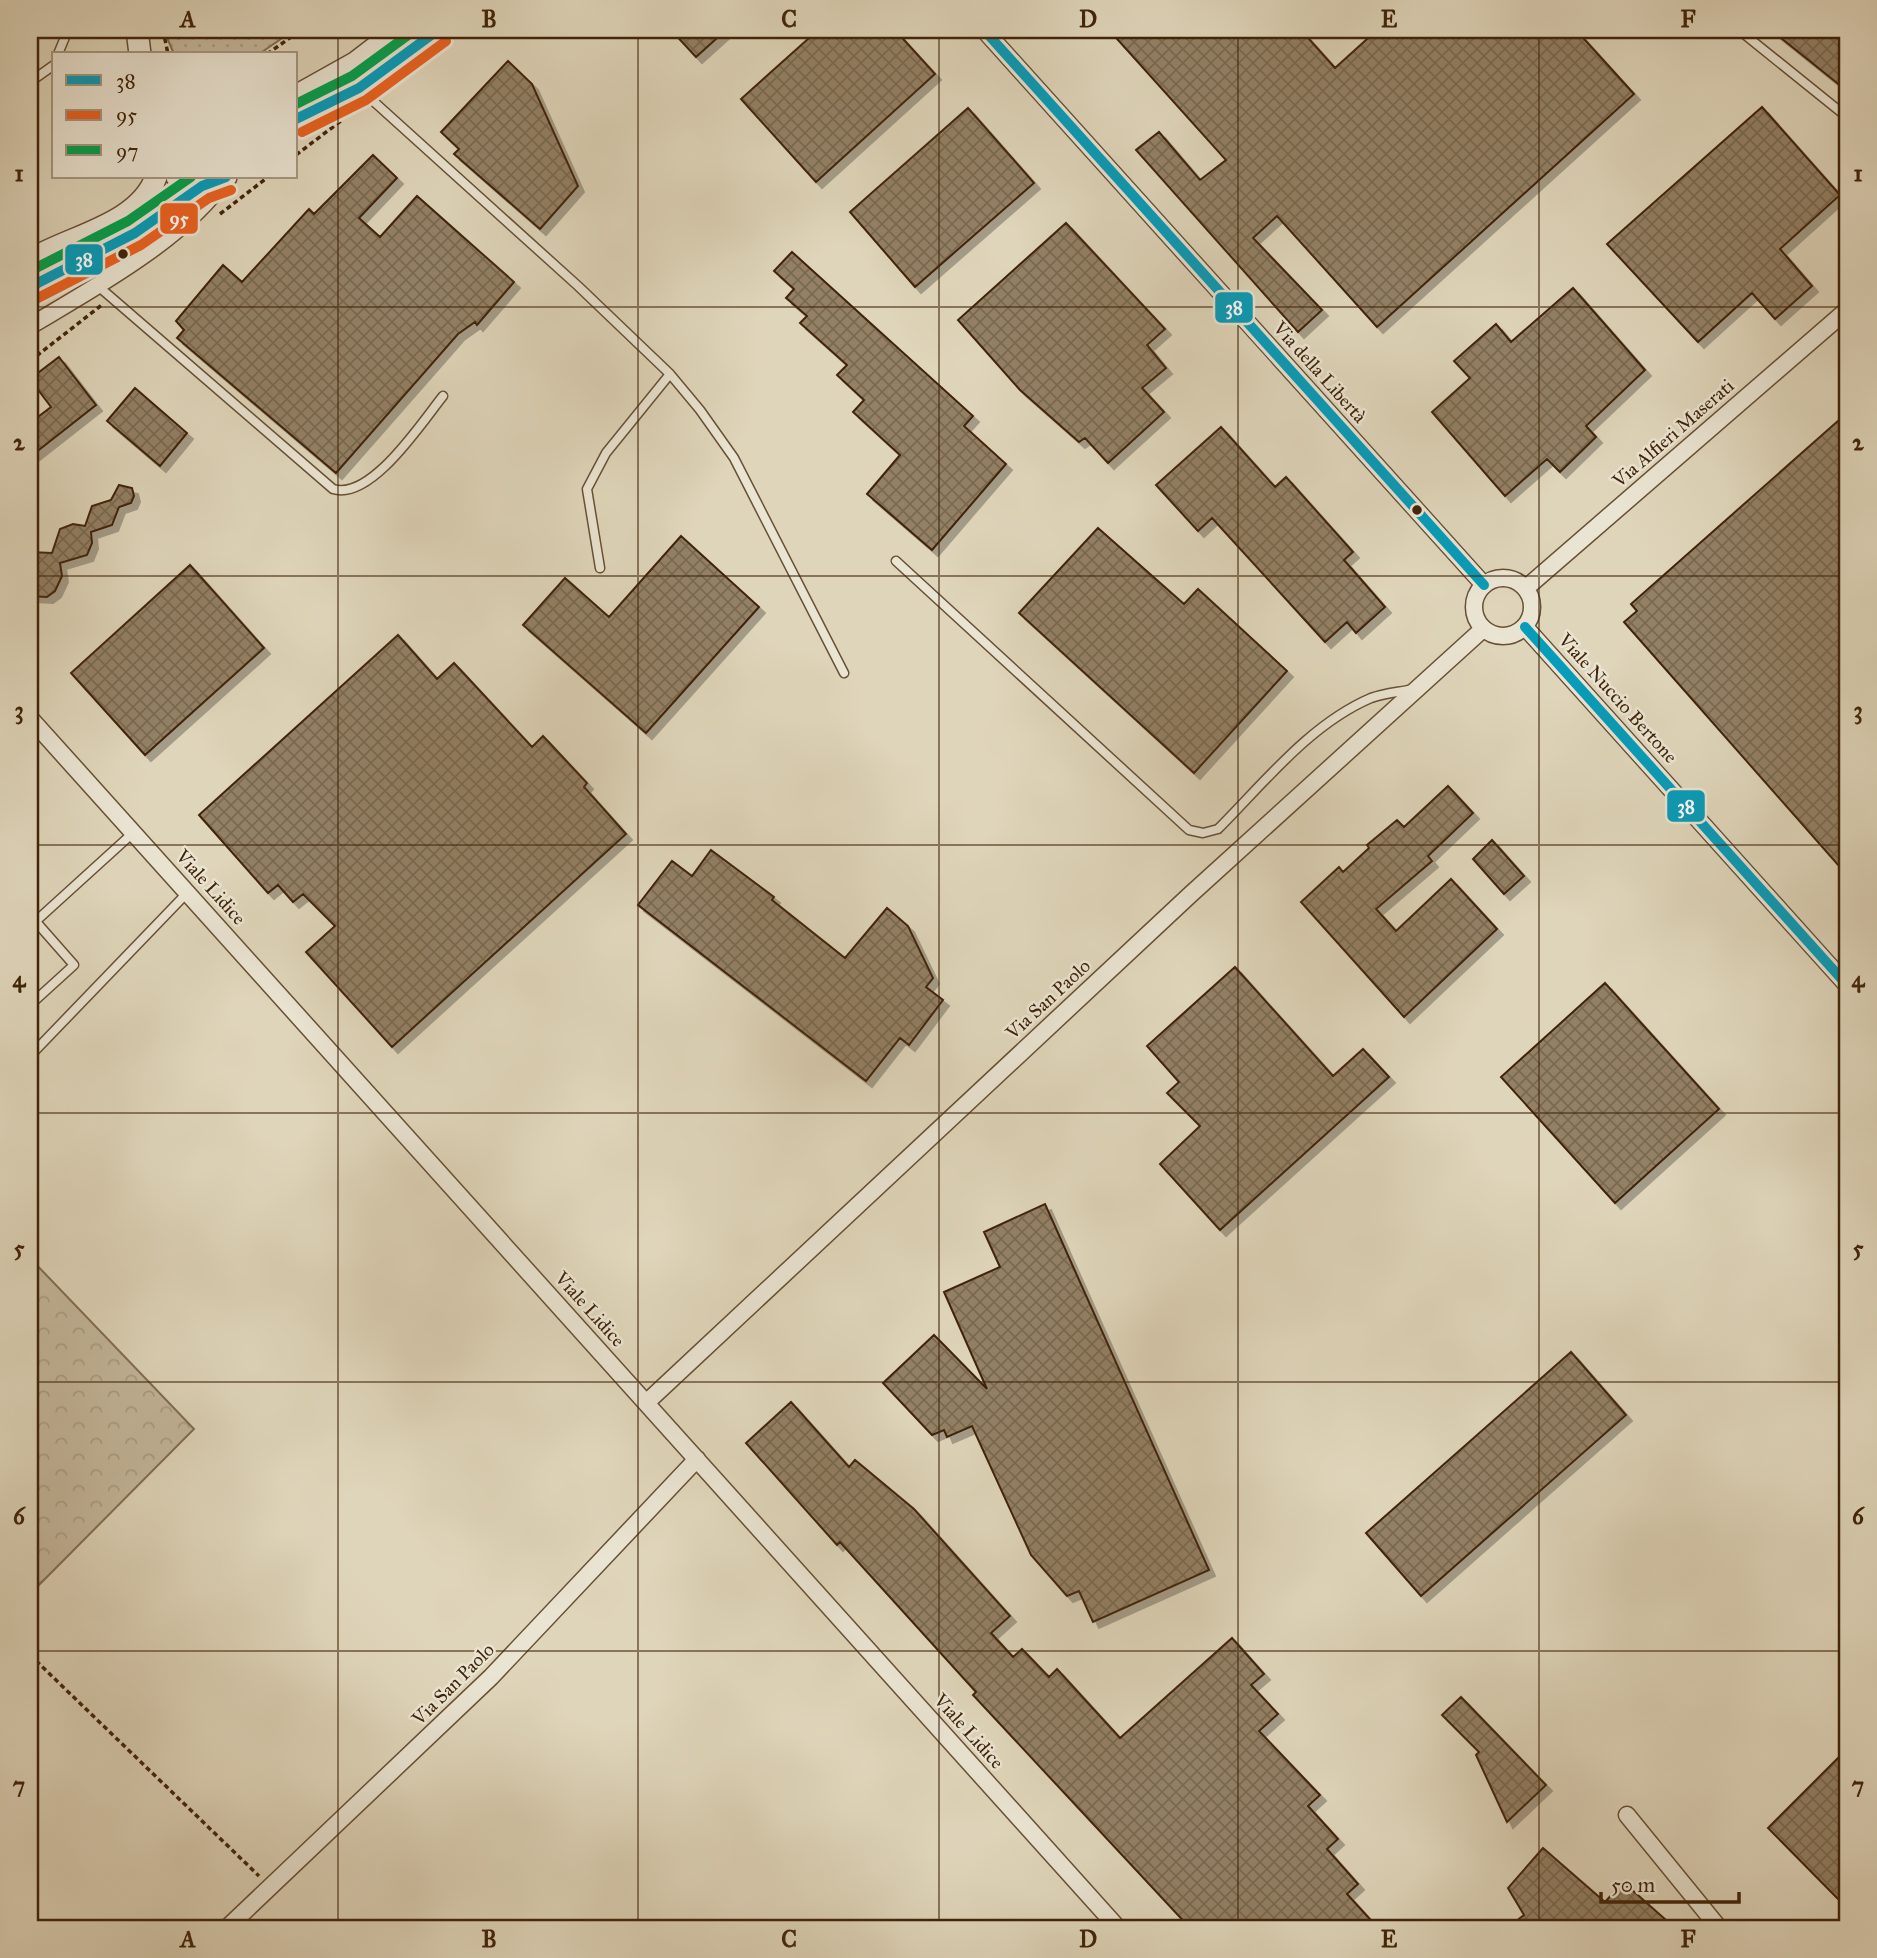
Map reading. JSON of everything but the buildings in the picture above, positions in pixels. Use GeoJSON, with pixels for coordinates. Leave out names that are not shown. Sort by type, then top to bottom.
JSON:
{"type":"FeatureCollection","features":[{"type":"Feature","properties":{"kind":"street"},"geometry":{"type":"LineString","coordinates":[[136,30],[140,52]]}},
{"type":"Feature","properties":{"kind":"street"},"geometry":{"type":"LineString","coordinates":[[298,95],[355,63],[398,30]]}},
{"type":"Feature","properties":{"kind":"street"},"geometry":{"type":"LineString","coordinates":[[298,118],[359,88],[438,30]]}},
{"type":"Feature","properties":{"kind":"street","name":"Via della Libertà"},"geometry":{"type":"LineString","coordinates":[[984,30],[1484,585]]}},
{"type":"Feature","properties":{"kind":"street"},"geometry":{"type":"LineString","coordinates":[[30,260],[121,216],[148,195],[156,178]]}},
{"type":"Feature","properties":{"kind":"street"},"geometry":{"type":"LineString","coordinates":[[180,178],[202,186]]}},
{"type":"Feature","properties":{"kind":"street"},"geometry":{"type":"LineString","coordinates":[[30,288],[135,233],[202,186],[223,178]]}},
{"type":"Feature","properties":{"kind":"street"},"geometry":{"type":"LineString","coordinates":[[30,326],[125,270],[206,201],[225,178]]}},
{"type":"Feature","properties":{"kind":"street","name":"Via Alfieri Maserati"},"geometry":{"type":"LineString","coordinates":[[1526,588],[1847,310]]}},
{"type":"Feature","properties":{"kind":"street"},"geometry":{"type":"LineString","coordinates":[[1510,579],[1526,588],[1532,612],[1525,627],[1518,633],[1500,637],[1483,629],[1477,622],[1474,602],[1484,585],[1492,580],[1510,579]]}},
{"type":"Feature","properties":{"kind":"street","name":"Viale Nuccio Bertone"},"geometry":{"type":"LineString","coordinates":[[1525,627],[1847,985]]}},
{"type":"Feature","properties":{"kind":"street","name":"Via San Paolo"},"geometry":{"type":"LineString","coordinates":[[646,1403],[1191,894],[1483,629]]}},
{"type":"Feature","properties":{"kind":"street","name":"Viale Lidice"},"geometry":{"type":"LineString","coordinates":[[30,718],[1118,1928]]}},
{"type":"Feature","properties":{"kind":"street","name":"Via San Paolo"},"geometry":{"type":"LineString","coordinates":[[227,1928],[492,1677],[697,1459]]}},
{"type":"Feature","properties":{"kind":"street"},"geometry":{"type":"LineString","coordinates":[[1627,1815],[1719,1928]]}},
{"type":"Feature","properties":{"kind":"lane"},"geometry":{"type":"LineString","coordinates":[[59,52],[68,30]]}},
{"type":"Feature","properties":{"kind":"lane"},"geometry":{"type":"LineString","coordinates":[[1739,30],[1847,117]]}},
{"type":"Feature","properties":{"kind":"lane"},"geometry":{"type":"LineString","coordinates":[[30,82],[52,66]]}},
{"type":"Feature","properties":{"kind":"lane"},"geometry":{"type":"LineString","coordinates":[[359,88],[558,267],[670,374],[734,458],[844,673]]}},
{"type":"Feature","properties":{"kind":"lane"},"geometry":{"type":"LineString","coordinates":[[98,286],[203,373],[333,489],[350,489],[380,472],[443,396]]}},
{"type":"Feature","properties":{"kind":"lane"},"geometry":{"type":"LineString","coordinates":[[600,568],[587,489],[606,453],[670,374]]}},
{"type":"Feature","properties":{"kind":"lane"},"geometry":{"type":"LineString","coordinates":[[896,561],[1189,830],[1203,832],[1218,829],[1307,741],[1348,710],[1373,698],[1420,687]]}},
{"type":"Feature","properties":{"kind":"lane"},"geometry":{"type":"LineString","coordinates":[[30,1005],[74,965],[33,918],[134,832]]}},
{"type":"Feature","properties":{"kind":"lane"},"geometry":{"type":"LineString","coordinates":[[30,1056],[188,892]]}},
{"type":"Feature","properties":{"kind":"path"},"geometry":{"type":"LineString","coordinates":[[163,30],[168,52]]}},
{"type":"Feature","properties":{"kind":"path"},"geometry":{"type":"LineString","coordinates":[[270,52],[302,30]]}},
{"type":"Feature","properties":{"kind":"path"},"geometry":{"type":"LineString","coordinates":[[30,1655],[271,1887]]}},
{"type":"Feature","properties":{"kind":"green space"},"geometry":{"type":"Polygon","coordinates":[[[169,30],[294,30],[262,52],[173,52],[168,40],[169,30]]]}},
{"type":"Feature","properties":{"kind":"green space"},"geometry":{"type":"Polygon","coordinates":[[[30,1258],[194,1429],[30,1594],[30,1258]]]}},
{"type":"Feature","properties":{"kind":"transit line","name":"97"},"geometry":{"type":"LineString","coordinates":[[298,103],[352,76],[415,30]]}},
{"type":"Feature","properties":{"kind":"transit line","name":"38"},"geometry":{"type":"LineString","coordinates":[[298,118],[359,88],[438,30]]}},
{"type":"Feature","properties":{"kind":"transit line","name":"38"},"geometry":{"type":"LineString","coordinates":[[984,30],[1484,585]]}},
{"type":"Feature","properties":{"kind":"transit line","name":"95"},"geometry":{"type":"LineString","coordinates":[[302,132],[366,100],[446,41]]}},
{"type":"Feature","properties":{"kind":"transit line","name":"97"},"geometry":{"type":"LineString","coordinates":[[30,271],[128,221],[190,178]]}},
{"type":"Feature","properties":{"kind":"transit line","name":"38"},"geometry":{"type":"LineString","coordinates":[[30,287],[135,233],[202,186],[223,178]]}},
{"type":"Feature","properties":{"kind":"transit line","name":"95"},"geometry":{"type":"LineString","coordinates":[[36,299],[141,245],[209,198],[231,190]]}},
{"type":"Feature","properties":{"kind":"transit line","name":"38"},"geometry":{"type":"LineString","coordinates":[[1525,627],[1847,985]]}}]}
